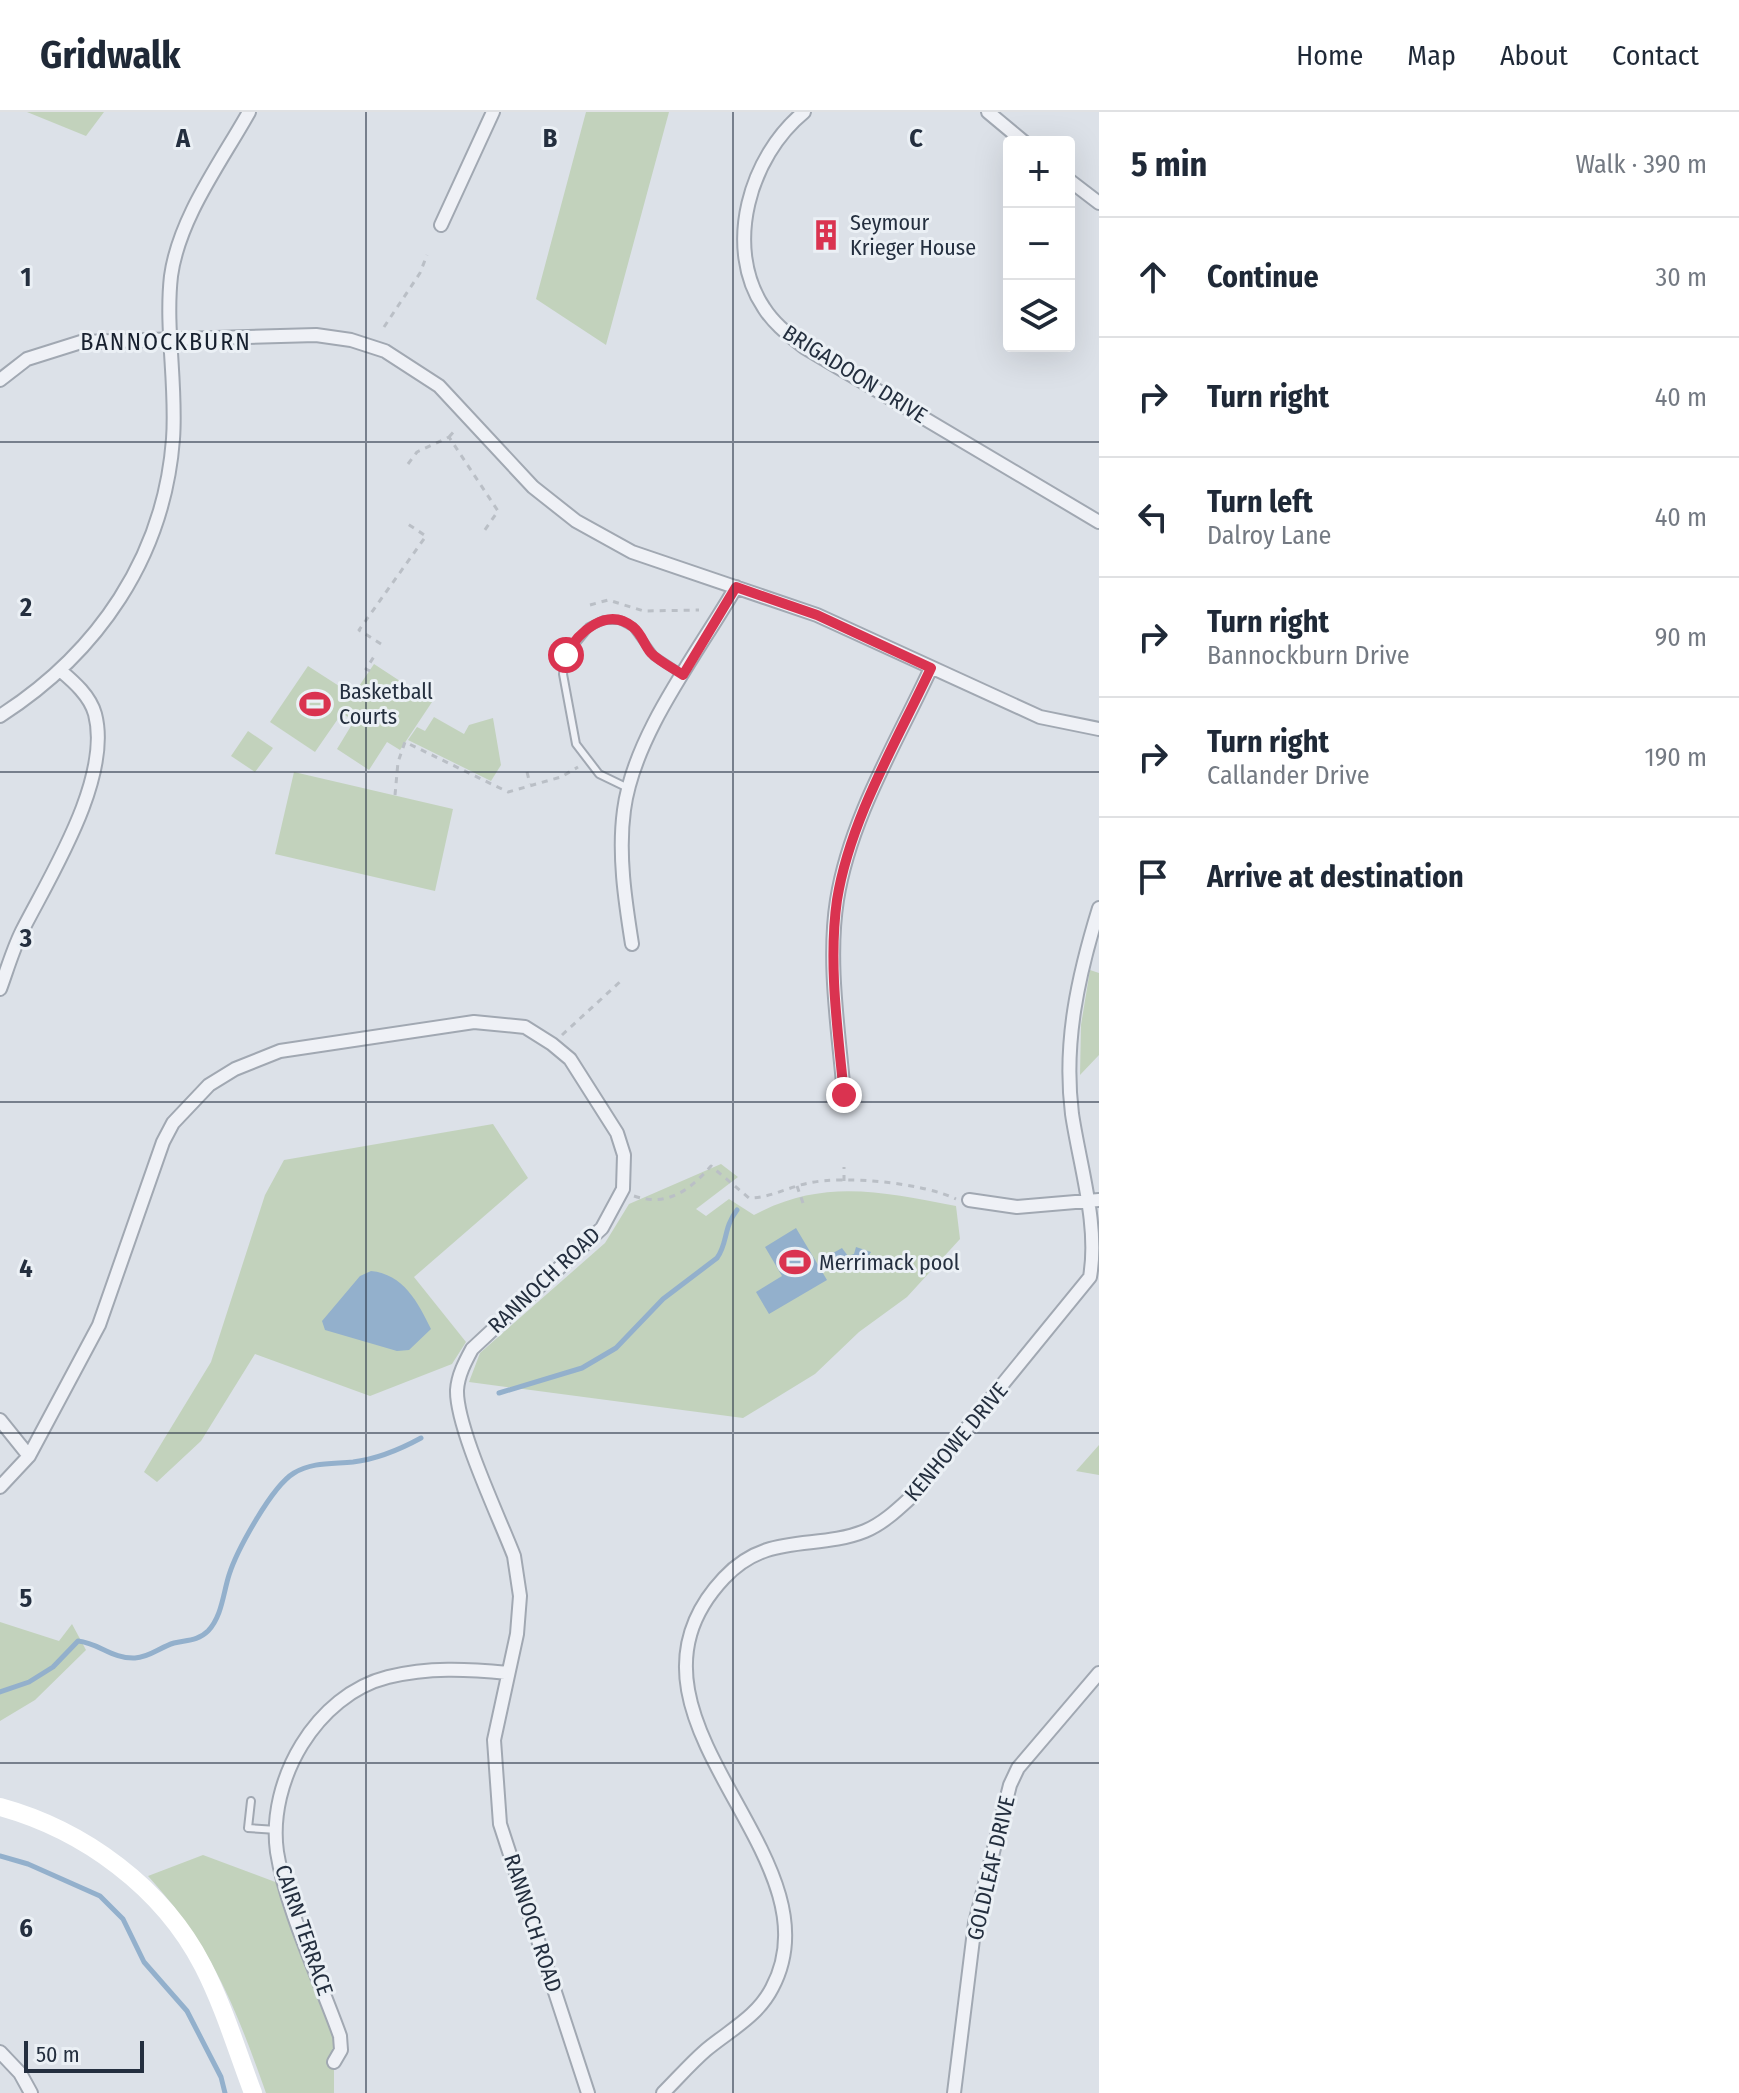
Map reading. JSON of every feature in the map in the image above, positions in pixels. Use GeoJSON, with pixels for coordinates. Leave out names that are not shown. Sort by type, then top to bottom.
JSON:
{"type":"FeatureCollection","features":[{"type":"Feature","properties":{"kind":"main road"},"geometry":{"type":"LineString","coordinates":[[0,1807],[26,1814],[80,1840],[135,1881],[163,1909],[203,1965],[253,2093]]}},
{"type":"Feature","properties":{"kind":"street"},"geometry":{"type":"LineString","coordinates":[[0,716],[61,671],[94,637],[121,601],[157,521],[173,438],[171,276],[182,235],[249,112]]}},
{"type":"Feature","properties":{"kind":"street"},"geometry":{"type":"LineString","coordinates":[[441,225],[493,112]]}},
{"type":"Feature","properties":{"kind":"street","name":"BRIGADOON DRIVE"},"geometry":{"type":"LineString","coordinates":[[804,112],[785,128],[760,168],[745,222],[744,265],[762,307],[777,325],[804,347],[1099,522]]}},
{"type":"Feature","properties":{"kind":"street"},"geometry":{"type":"LineString","coordinates":[[988,112],[1017,136]]}},
{"type":"Feature","properties":{"kind":"street"},"geometry":{"type":"LineString","coordinates":[[1075,185],[1099,203]]}},
{"type":"Feature","properties":{"kind":"street"},"geometry":{"type":"LineString","coordinates":[[0,380],[27,359],[53,348],[81,342],[316,335],[351,340],[385,351],[439,386],[533,487],[576,521],[632,552],[817,615],[1040,717],[1099,729]]}},
{"type":"Feature","properties":{"kind":"street"},"geometry":{"type":"LineString","coordinates":[[632,944],[622,847],[628,788],[653,727],[736,587]]}},
{"type":"Feature","properties":{"kind":"street"},"geometry":{"type":"LineString","coordinates":[[844,1095],[835,965],[837,901],[861,820],[931,668]]}},
{"type":"Feature","properties":{"kind":"street"},"geometry":{"type":"LineString","coordinates":[[0,989],[21,933],[71,843],[89,782],[95,749],[95,715],[82,691],[61,671]]}},
{"type":"Feature","properties":{"kind":"street","name":"KENHOWE DRIVE"},"geometry":{"type":"LineString","coordinates":[[663,2093],[764,2002],[780,1969],[785,1942],[784,1913],[774,1881],[689,1706],[685,1658],[695,1623],[724,1577],[754,1555],[790,1542],[865,1531],[890,1517],[909,1499],[1090,1277],[1097,1244],[1094,1201],[1072,1113],[1069,1037],[1079,972],[1099,908]]}},
{"type":"Feature","properties":{"kind":"street","name":"RANNOCH ROAD"},"geometry":{"type":"LineString","coordinates":[[0,1487],[29,1456],[99,1325],[163,1142],[173,1123],[209,1085],[235,1069],[280,1051],[474,1022],[525,1027],[570,1059],[617,1133],[626,1172],[618,1203],[602,1228],[472,1349],[458,1382],[463,1423],[519,1576],[517,1634],[494,1740],[500,1824],[588,2093]]}},
{"type":"Feature","properties":{"kind":"street"},"geometry":{"type":"LineString","coordinates":[[966,1201],[1017,1207],[1094,1201]]}},
{"type":"Feature","properties":{"kind":"street"},"geometry":{"type":"LineString","coordinates":[[0,1420],[29,1456]]}},
{"type":"Feature","properties":{"kind":"street","name":"CAIRN TERRACE"},"geometry":{"type":"LineString","coordinates":[[334,2062],[341,2050],[340,2036],[286,1886],[277,1851],[277,1808],[288,1766],[311,1730],[342,1700],[384,1677],[441,1668],[508,1673]]}},
{"type":"Feature","properties":{"kind":"street","name":"GOLDLEAF DRIVE"},"geometry":{"type":"LineString","coordinates":[[954,2093],[975,1923],[1010,1785],[1018,1768],[1099,1673]]}},
{"type":"Feature","properties":{"kind":"street"},"geometry":{"type":"LineString","coordinates":[[0,2052],[20,2073],[31,2093]]}},
{"type":"Feature","properties":{"kind":"lane"},"geometry":{"type":"LineString","coordinates":[[628,788],[599,774],[576,744],[563,674],[566,655],[589,627],[604,620],[620,620],[633,627],[654,656],[683,675]]}},
{"type":"Feature","properties":{"kind":"lane"},"geometry":{"type":"LineString","coordinates":[[251,1801],[248,1828],[277,1830]]}},
{"type":"Feature","properties":{"kind":"path"},"geometry":{"type":"LineString","coordinates":[[384,327],[420,273],[427,255]]}},
{"type":"Feature","properties":{"kind":"path"},"geometry":{"type":"LineString","coordinates":[[408,464],[417,452],[449,437],[456,429]]}},
{"type":"Feature","properties":{"kind":"path"},"geometry":{"type":"LineString","coordinates":[[449,437],[498,511],[482,534]]}},
{"type":"Feature","properties":{"kind":"path"},"geometry":{"type":"LineString","coordinates":[[381,644],[359,630],[426,536],[406,523]]}},
{"type":"Feature","properties":{"kind":"path"},"geometry":{"type":"LineString","coordinates":[[590,605],[608,600],[644,611],[699,610]]}},
{"type":"Feature","properties":{"kind":"path"},"geometry":{"type":"LineString","coordinates":[[370,671],[366,669],[375,655]]}},
{"type":"Feature","properties":{"kind":"path"},"geometry":{"type":"LineString","coordinates":[[395,795],[398,762],[405,742],[503,791],[561,777],[578,767]]}},
{"type":"Feature","properties":{"kind":"path"},"geometry":{"type":"LineString","coordinates":[[527,772],[530,785]]}},
{"type":"Feature","properties":{"kind":"path"},"geometry":{"type":"LineString","coordinates":[[559,1038],[623,979]]}},
{"type":"Feature","properties":{"kind":"path"},"geometry":{"type":"LineString","coordinates":[[629,1195],[654,1202],[667,1199],[691,1187],[711,1166],[749,1198],[797,1186],[844,1181],[933,1190],[966,1201]]}},
{"type":"Feature","properties":{"kind":"path"},"geometry":{"type":"LineString","coordinates":[[844,1167],[844,1181]]}},
{"type":"Feature","properties":{"kind":"path"},"geometry":{"type":"LineString","coordinates":[[797,1186],[803,1203]]}},
{"type":"Feature","properties":{"kind":"green space"},"geometry":{"type":"Polygon","coordinates":[[[27,112],[104,112],[86,136],[27,112]]]}},
{"type":"Feature","properties":{"kind":"green space"},"geometry":{"type":"Polygon","coordinates":[[[586,112],[669,112],[606,345],[536,299],[586,112]]]}},
{"type":"Feature","properties":{"kind":"green space"},"geometry":{"type":"Polygon","coordinates":[[[374,664],[432,702],[400,750],[387,742],[369,770],[337,749],[354,721],[342,713],[315,752],[270,722],[308,666],[353,695],[374,664]]]}},
{"type":"Feature","properties":{"kind":"green space"},"geometry":{"type":"Polygon","coordinates":[[[434,717],[464,734],[469,725],[493,718],[501,765],[491,781],[408,740],[417,727],[425,731],[434,717]]]}},
{"type":"Feature","properties":{"kind":"green space"},"geometry":{"type":"Polygon","coordinates":[[[248,731],[273,748],[255,772],[231,756],[248,731]]]}},
{"type":"Feature","properties":{"kind":"green space"},"geometry":{"type":"Polygon","coordinates":[[[294,772],[453,809],[435,891],[275,854],[294,772]]]}},
{"type":"Feature","properties":{"kind":"green space"},"geometry":{"type":"Polygon","coordinates":[[[1090,970],[1099,973],[1099,1055],[1080,1075],[1081,1025],[1090,970]]]}},
{"type":"Feature","properties":{"kind":"green space"},"geometry":{"type":"Polygon","coordinates":[[[493,1124],[528,1178],[414,1277],[466,1342],[452,1364],[370,1396],[255,1354],[201,1441],[157,1482],[144,1472],[211,1362],[265,1195],[284,1160],[493,1124]]]}},
{"type":"Feature","properties":{"kind":"green space"},"geometry":{"type":"Polygon","coordinates":[[[721,1164],[738,1177],[696,1209],[706,1216],[729,1199],[754,1215],[805,1196],[853,1191],[878,1193],[956,1206],[960,1239],[907,1297],[859,1332],[815,1374],[743,1418],[469,1382],[480,1353],[605,1243],[629,1204],[721,1164]]]}},
{"type":"Feature","properties":{"kind":"green space"},"geometry":{"type":"Polygon","coordinates":[[[1099,1445],[1099,1475],[1076,1471],[1099,1445]]]}},
{"type":"Feature","properties":{"kind":"green space"},"geometry":{"type":"Polygon","coordinates":[[[0,1622],[59,1641],[72,1624],[86,1650],[35,1700],[0,1721],[0,1622]]]}},
{"type":"Feature","properties":{"kind":"green space"},"geometry":{"type":"Polygon","coordinates":[[[203,1855],[286,1886],[340,2036],[334,2062],[334,2093],[266,2093],[232,2005],[205,1952],[148,1876],[203,1855]]]}},
{"type":"Feature","properties":{"kind":"water","name":"Merrimack pool"},"geometry":{"type":"Polygon","coordinates":[[[796,1228],[827,1280],[769,1314],[756,1292],[782,1276],[765,1247],[796,1228]]]}},
{"type":"Feature","properties":{"kind":"water"},"geometry":{"type":"Polygon","coordinates":[[[856,1247],[871,1252],[861,1268],[854,1267],[844,1272],[833,1253],[842,1248],[848,1256],[854,1254],[856,1247]]]}},
{"type":"Feature","properties":{"kind":"water"},"geometry":{"type":"Polygon","coordinates":[[[371,1271],[382,1273],[401,1284],[421,1309],[431,1329],[409,1350],[397,1351],[325,1330],[322,1321],[360,1276],[371,1271]]]}},
{"type":"Feature","properties":{"kind":"waterway"},"geometry":{"type":"LineString","coordinates":[[499,1393],[582,1368],[616,1348],[663,1299],[717,1258],[737,1210]]}},
{"type":"Feature","properties":{"kind":"waterway"},"geometry":{"type":"LineString","coordinates":[[0,1692],[29,1682],[53,1667],[78,1641],[119,1656],[135,1658],[204,1634],[216,1619],[239,1550],[266,1504],[285,1480],[308,1467],[371,1459],[421,1438]]}},
{"type":"Feature","properties":{"kind":"waterway"},"geometry":{"type":"LineString","coordinates":[[0,1856],[28,1864],[100,1896],[123,1919],[144,1962],[187,2011],[221,2077],[225,2093]]}},
{"type":"Feature","properties":{"kind":"place","name":"Seymour Krieger House"},"geometry":{"type":"Point","coordinates":[826,235]}},
{"type":"Feature","properties":{"kind":"place","name":"Basketball Courts"},"geometry":{"type":"Point","coordinates":[315,704]}},
{"type":"Feature","properties":{"kind":"place","name":"Merrimack pool"},"geometry":{"type":"Point","coordinates":[795,1262]}},
{"type":"Feature","properties":{"kind":"district","name":"BANNOCKBURN"},"geometry":{"type":"Point","coordinates":[166,342]}},
{"type":"Feature","properties":{"kind":"route"},"geometry":{"type":"LineString","coordinates":[[566,655],[576,639],[589,627],[604,620],[620,620],[638,632],[654,656],[683,675],[736,587],[817,615],[931,668],[861,820],[837,901],[835,965],[844,1095]]}}]}
